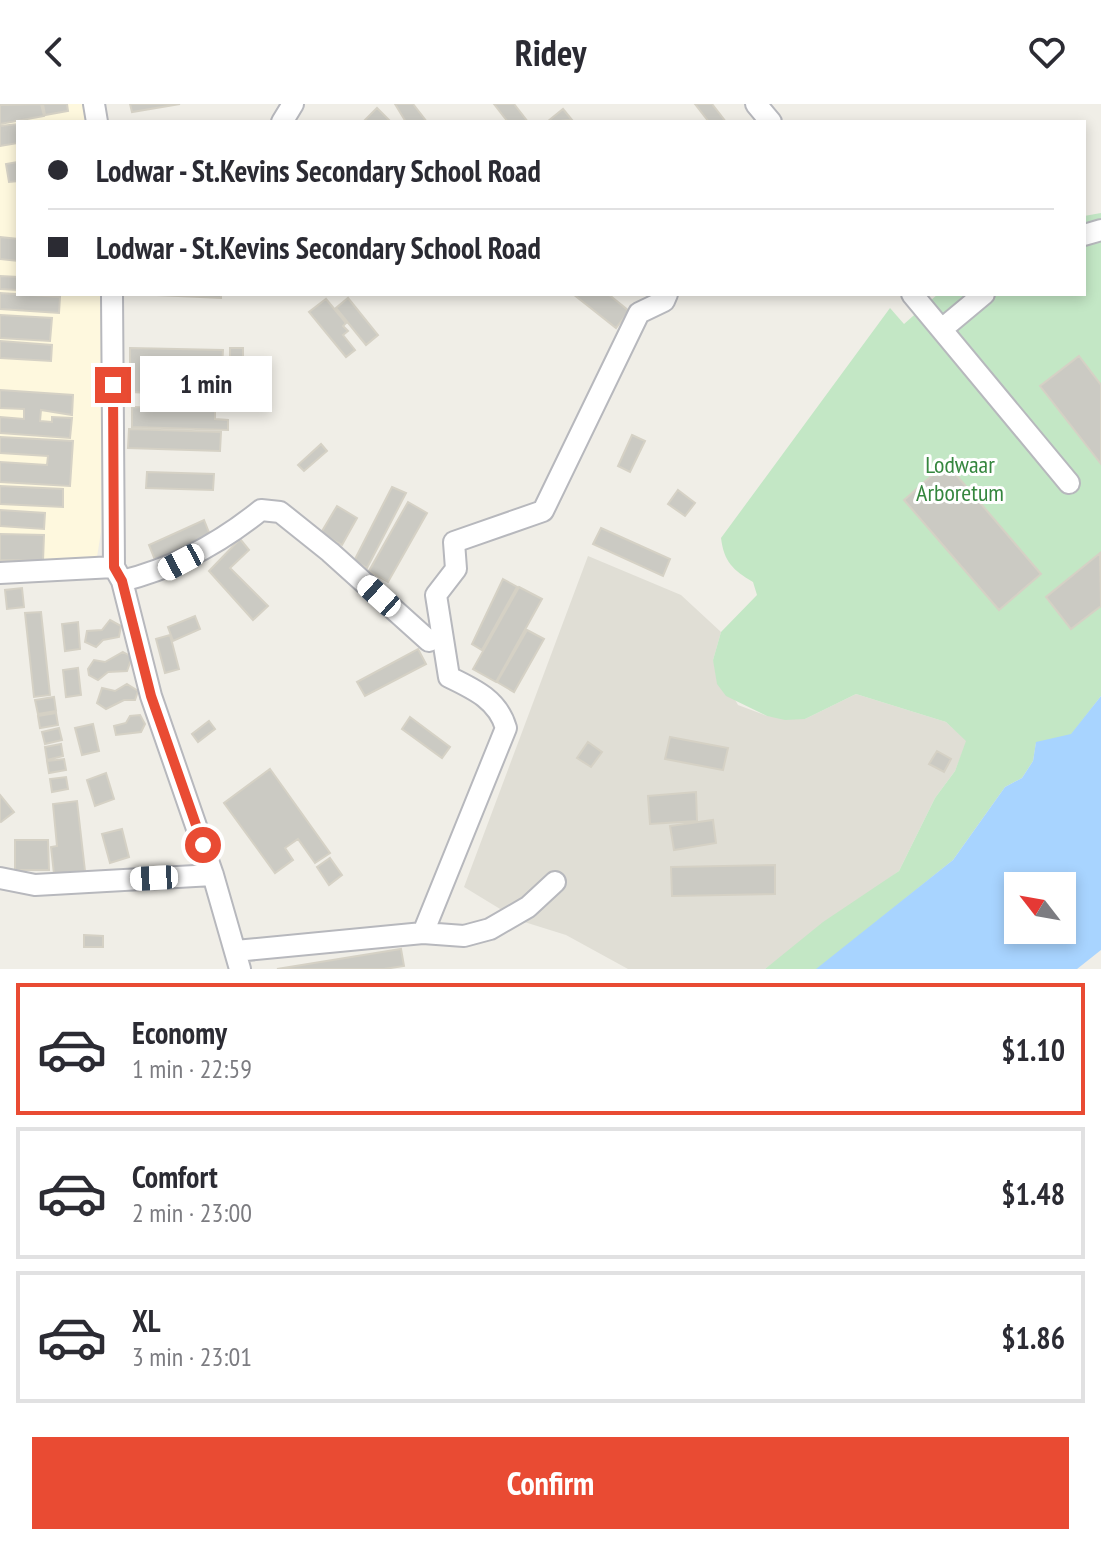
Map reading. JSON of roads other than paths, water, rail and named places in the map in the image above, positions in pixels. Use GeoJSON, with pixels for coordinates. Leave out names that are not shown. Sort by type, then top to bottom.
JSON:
{"type":"FeatureCollection","features":[{"type":"Feature","properties":{"kind":"street"},"geometry":{"type":"LineString","coordinates":[[112,296],[118,574],[151,696],[213,875],[238,960],[423,933],[464,936],[490,929],[528,907],[555,882]]}},
{"type":"Feature","properties":{"kind":"street"},"geometry":{"type":"LineString","coordinates":[[423,933],[506,728],[503,717],[482,693],[449,677],[436,595],[456,569],[454,542],[543,511],[639,313],[664,301],[666,296]]}},
{"type":"Feature","properties":{"kind":"street"},"geometry":{"type":"LineString","coordinates":[[914,296],[1069,483]]}},
{"type":"Feature","properties":{"kind":"street"},"geometry":{"type":"LineString","coordinates":[[942,329],[982,296]]}},
{"type":"Feature","properties":{"kind":"street"},"geometry":{"type":"LineString","coordinates":[[0,573],[118,574],[166,570],[236,531],[261,510],[280,512],[330,552],[429,641]]}},
{"type":"Feature","properties":{"kind":"street"},"geometry":{"type":"LineString","coordinates":[[0,878],[35,885],[213,875]]}},
{"type":"Feature","properties":{"kind":"water"},"geometry":{"type":"Polygon","coordinates":[[[1101,696],[1101,950],[1077,969],[816,969],[953,860],[1005,787],[1022,778],[1033,761],[1036,742],[1071,734],[1101,696]]]}},
{"type":"Feature","properties":{"kind":"park label","name":"Lodwaar Arboretum"},"geometry":{"type":"Point","coordinates":[960,479]}}]}
